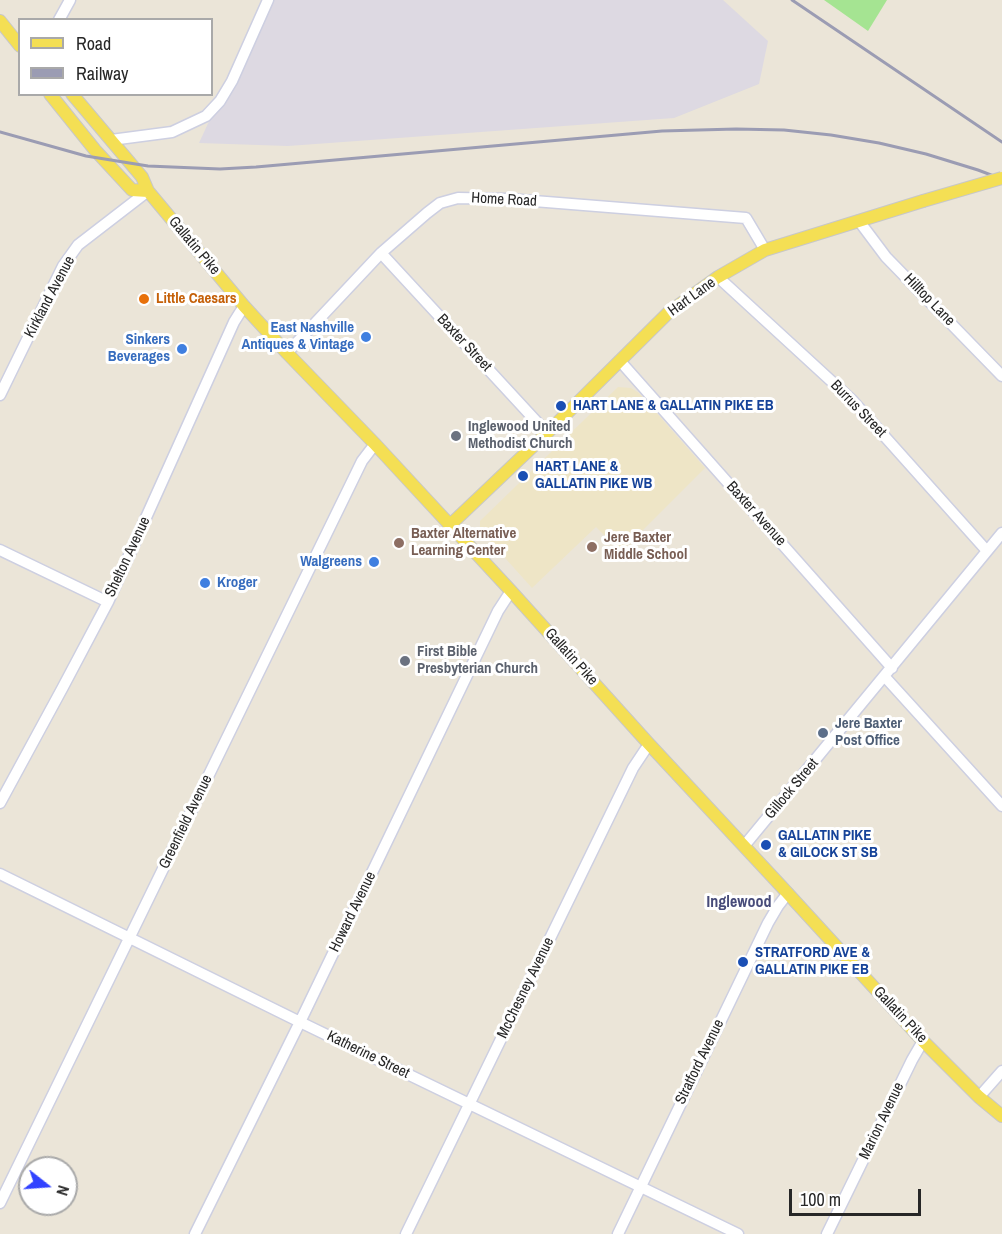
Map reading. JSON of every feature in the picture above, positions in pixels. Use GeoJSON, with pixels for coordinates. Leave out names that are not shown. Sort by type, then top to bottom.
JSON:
{"type":"FeatureCollection","features":[{"type":"Feature","properties":{"kind":"main road"},"geometry":{"type":"LineString","coordinates":[[0,21],[18,44]]}},
{"type":"Feature","properties":{"kind":"main road","name":"Gallatin Pike"},"geometry":{"type":"LineString","coordinates":[[52,96],[95,150],[132,190],[148,191]]}},
{"type":"Feature","properties":{"kind":"main road","name":"Gallatin Pike"},"geometry":{"type":"LineString","coordinates":[[74,96],[142,177],[148,191],[244,306],[511,591],[923,1041],[979,1097],[1002,1116]]}},
{"type":"Feature","properties":{"kind":"main road","name":"Hart Lane"},"geometry":{"type":"LineString","coordinates":[[449,526],[668,313],[718,278],[765,250],[1002,178]]}},
{"type":"Feature","properties":{"kind":"street"},"geometry":{"type":"LineString","coordinates":[[59,18],[70,0]]}},
{"type":"Feature","properties":{"kind":"street"},"geometry":{"type":"LineString","coordinates":[[111,140],[172,132],[206,116],[220,101],[232,81],[268,0]]}},
{"type":"Feature","properties":{"kind":"street","name":"Kirkland Avenue"},"geometry":{"type":"LineString","coordinates":[[0,395],[63,266],[78,245],[148,191]]}},
{"type":"Feature","properties":{"kind":"street","name":"Home Road"},"geometry":{"type":"LineString","coordinates":[[287,353],[381,253],[440,203],[458,198],[509,199],[746,218],[765,250]]}},
{"type":"Feature","properties":{"kind":"street","name":"Hilltop Lane"},"geometry":{"type":"LineString","coordinates":[[859,221],[886,257],[1002,376]]}},
{"type":"Feature","properties":{"kind":"street","name":"Baxter Street"},"geometry":{"type":"LineString","coordinates":[[381,253],[547,433]]}},
{"type":"Feature","properties":{"kind":"street","name":"Burrus Street"},"geometry":{"type":"LineString","coordinates":[[718,278],[853,401],[987,551]]}},
{"type":"Feature","properties":{"kind":"street","name":"Shelton Avenue"},"geometry":{"type":"LineString","coordinates":[[0,803],[108,602],[234,322],[244,306]]}},
{"type":"Feature","properties":{"kind":"street","name":"Baxter Avenue"},"geometry":{"type":"LineString","coordinates":[[620,361],[1002,806]]}},
{"type":"Feature","properties":{"kind":"street","name":"Greenfield Avenue"},"geometry":{"type":"LineString","coordinates":[[0,1203],[362,461],[375,444]]}},
{"type":"Feature","properties":{"kind":"street","name":"Gillock Street"},"geometry":{"type":"LineString","coordinates":[[744,846],[1002,533]]}},
{"type":"Feature","properties":{"kind":"street"},"geometry":{"type":"LineString","coordinates":[[0,550],[108,602]]}},
{"type":"Feature","properties":{"kind":"street","name":"Howard Avenue"},"geometry":{"type":"LineString","coordinates":[[195,1234],[498,611],[511,591]]}},
{"type":"Feature","properties":{"kind":"street","name":"McChesney Avenue"},"geometry":{"type":"LineString","coordinates":[[406,1234],[630,774],[649,744]]}},
{"type":"Feature","properties":{"kind":"street","name":"Katherine Street"},"geometry":{"type":"LineString","coordinates":[[0,874],[129,939],[738,1234]]}},
{"type":"Feature","properties":{"kind":"street","name":"Stratford Avenue"},"geometry":{"type":"LineString","coordinates":[[618,1234],[768,923],[788,893]]}},
{"type":"Feature","properties":{"kind":"street","name":"Marion Avenue"},"geometry":{"type":"LineString","coordinates":[[827,1234],[923,1041]]}},
{"type":"Feature","properties":{"kind":"street"},"geometry":{"type":"LineString","coordinates":[[979,1097],[1002,1071]]}},
{"type":"Feature","properties":{"kind":"shaded area"},"geometry":{"type":"Polygon","coordinates":[[[265,0],[723,0],[768,41],[759,84],[674,118],[288,146],[199,143],[265,0]]]}},
{"type":"Feature","properties":{"kind":"shaded area"},"geometry":{"type":"Polygon","coordinates":[[[618,387],[631,388],[639,393],[705,468],[621,552],[596,527],[532,588],[480,530],[480,521],[618,387]]]}},
{"type":"Feature","properties":{"kind":"green space"},"geometry":{"type":"Polygon","coordinates":[[[824,0],[887,0],[868,31],[824,0]]]}},
{"type":"Feature","properties":{"kind":"railway"},"geometry":{"type":"LineString","coordinates":[[792,0],[1002,142]]}},
{"type":"Feature","properties":{"kind":"railway"},"geometry":{"type":"LineString","coordinates":[[0,132],[86,156],[148,166],[220,169],[662,131],[784,130],[879,143],[926,154],[1002,179]]}},
{"type":"Feature","properties":{"kind":"place","name":"Little Caesars"},"geometry":{"type":"Point","coordinates":[144,299]}},
{"type":"Feature","properties":{"kind":"place","name":"East Nashville Antiques & Vintage"},"geometry":{"type":"Point","coordinates":[366,337]}},
{"type":"Feature","properties":{"kind":"place","name":"Sinkers Beverages"},"geometry":{"type":"Point","coordinates":[182,349]}},
{"type":"Feature","properties":{"kind":"place","name":"HART LANE & GALLATIN PIKE EB"},"geometry":{"type":"Point","coordinates":[561,406]}},
{"type":"Feature","properties":{"kind":"place","name":"Inglewood United Methodist Church"},"geometry":{"type":"Point","coordinates":[456,436]}},
{"type":"Feature","properties":{"kind":"place","name":"HART LANE & GALLATIN PIKE WB"},"geometry":{"type":"Point","coordinates":[523,476]}},
{"type":"Feature","properties":{"kind":"place","name":"Baxter Alternative Learning Center"},"geometry":{"type":"Point","coordinates":[399,543]}},
{"type":"Feature","properties":{"kind":"place","name":"Jere Baxter Middle School"},"geometry":{"type":"Point","coordinates":[592,547]}},
{"type":"Feature","properties":{"kind":"place","name":"Walgreens"},"geometry":{"type":"Point","coordinates":[374,562]}},
{"type":"Feature","properties":{"kind":"place","name":"Kroger"},"geometry":{"type":"Point","coordinates":[205,583]}},
{"type":"Feature","properties":{"kind":"place","name":"First Bible Presbyterian Church"},"geometry":{"type":"Point","coordinates":[405,661]}},
{"type":"Feature","properties":{"kind":"place","name":"Jere Baxter Post Office"},"geometry":{"type":"Point","coordinates":[823,733]}},
{"type":"Feature","properties":{"kind":"place","name":"GALLATIN PIKE & GILOCK ST SB"},"geometry":{"type":"Point","coordinates":[766,845]}},
{"type":"Feature","properties":{"kind":"place","name":"STRATFORD AVE & GALLATIN PIKE EB"},"geometry":{"type":"Point","coordinates":[743,962]}},
{"type":"Feature","properties":{"kind":"district","name":"Inglewood"},"geometry":{"type":"Point","coordinates":[739,903]}}]}
